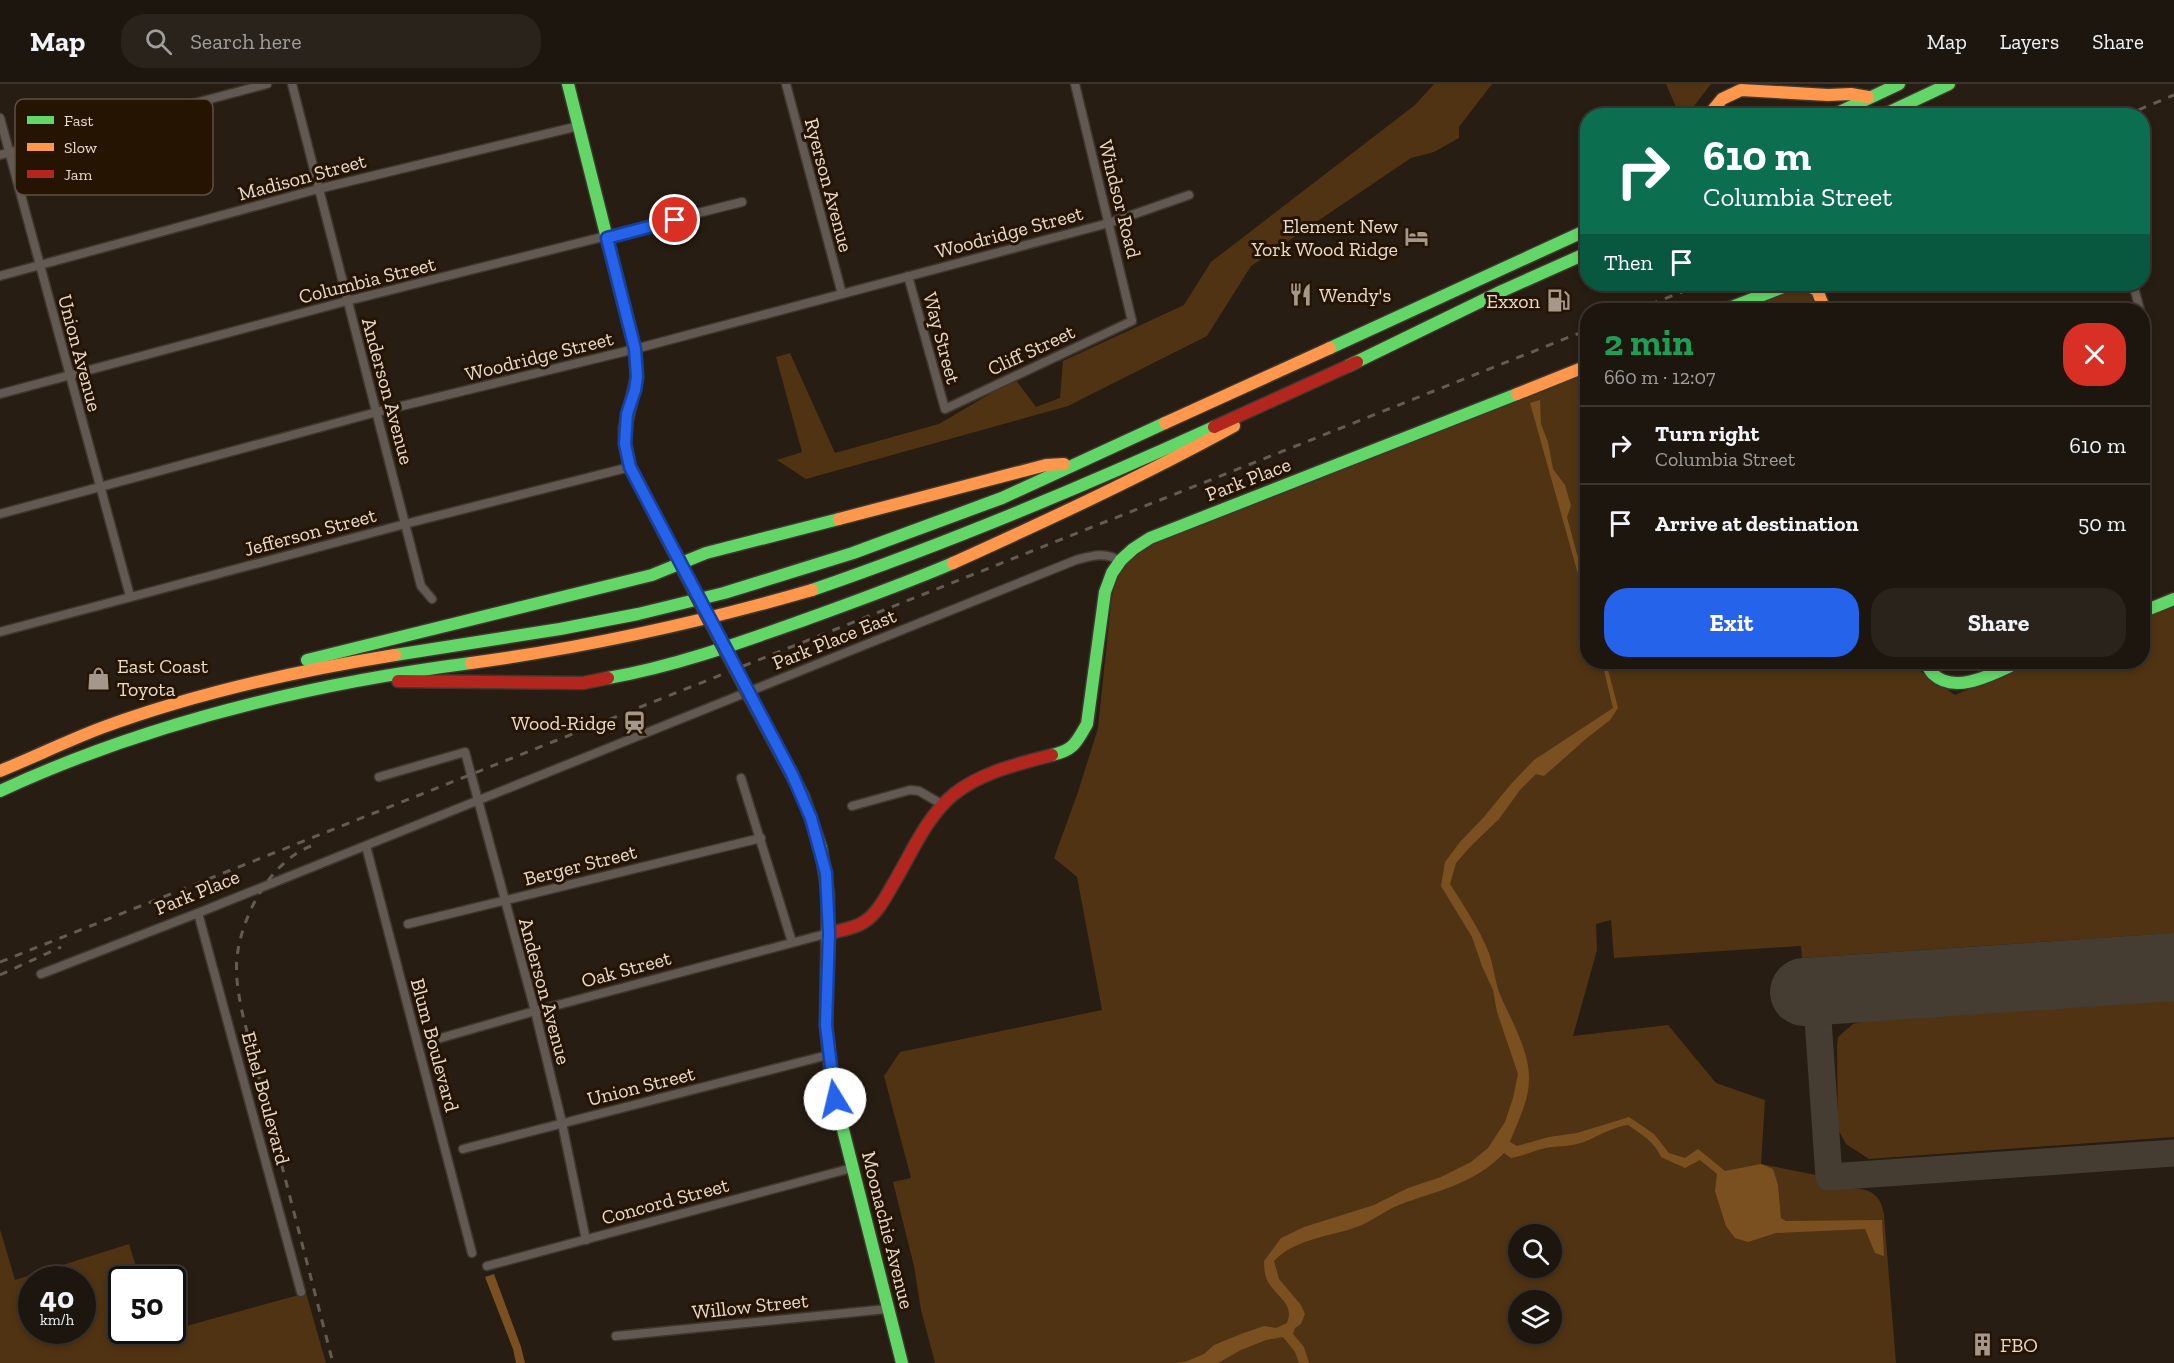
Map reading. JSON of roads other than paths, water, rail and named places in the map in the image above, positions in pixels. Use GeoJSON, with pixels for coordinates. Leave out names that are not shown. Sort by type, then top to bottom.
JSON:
{"type":"FeatureCollection","features":[{"type":"Feature","properties":{"kind":"main road","name":"Moonachie Avenue"},"geometry":{"type":"LineString","coordinates":[[568,84],[635,349],[637,377],[625,428],[625,444],[630,467],[792,774],[811,818],[826,873],[829,933],[826,1025],[828,1055],[835,1099],[902,1363]]}},
{"type":"Feature","properties":{"kind":"main road"},"geometry":{"type":"LineString","coordinates":[[1847,108],[1899,84]]}},
{"type":"Feature","properties":{"kind":"main road"},"geometry":{"type":"LineString","coordinates":[[1898,108],[1949,84]]}},
{"type":"Feature","properties":{"kind":"main road"},"geometry":{"type":"LineString","coordinates":[[1714,108],[1719,100],[1730,93],[1741,90],[1828,95],[1851,94],[1868,97]]}},
{"type":"Feature","properties":{"kind":"main road"},"geometry":{"type":"LineString","coordinates":[[199,697],[310,669],[398,653],[560,629],[638,614],[724,593],[853,553],[1002,498],[1580,233]]}},
{"type":"Feature","properties":{"kind":"main road"},"geometry":{"type":"LineString","coordinates":[[350,681],[583,683],[643,672],[725,650],[910,581],[1038,525],[1181,455],[1357,362],[1522,281],[1580,256]]}},
{"type":"Feature","properties":{"kind":"main road"},"geometry":{"type":"LineString","coordinates":[[1566,263],[1580,262]]}},
{"type":"Feature","properties":{"kind":"main road"},"geometry":{"type":"LineString","coordinates":[[1742,303],[1773,291]]}},
{"type":"Feature","properties":{"kind":"main road"},"geometry":{"type":"LineString","coordinates":[[0,791],[86,755],[158,730],[267,699],[350,681],[541,653],[646,634],[734,613],[796,594],[911,555],[1026,510],[1357,362]]}},
{"type":"Feature","properties":{"kind":"main road","name":"Park Place"},"geometry":{"type":"LineString","coordinates":[[1119,561],[1131,549],[1150,538],[1580,369]]}},
{"type":"Feature","properties":{"kind":"main road"},"geometry":{"type":"LineString","coordinates":[[0,771],[102,728],[302,662],[652,574],[706,553],[1046,465],[1072,464]]}},
{"type":"Feature","properties":{"kind":"main road"},"geometry":{"type":"LineString","coordinates":[[829,933],[850,928],[863,922],[872,914],[890,890],[922,832],[953,796],[979,778],[995,771],[1068,751],[1076,743],[1087,724],[1105,592],[1111,574],[1119,561]]}},
{"type":"Feature","properties":{"kind":"main road"},"geometry":{"type":"LineString","coordinates":[[2150,609],[2174,599]]}},
{"type":"Feature","properties":{"kind":"main road"},"geometry":{"type":"LineString","coordinates":[[1932,669],[1942,680],[1959,683],[1977,679],[2002,669]]}},
{"type":"Feature","properties":{"kind":"street"},"geometry":{"type":"LineString","coordinates":[[211,99],[267,84]]}},
{"type":"Feature","properties":{"kind":"street","name":"Anderson Avenue"},"geometry":{"type":"LineString","coordinates":[[292,84],[421,586],[432,599]]}},
{"type":"Feature","properties":{"kind":"street","name":"Ryerson Avenue"},"geometry":{"type":"LineString","coordinates":[[786,84],[842,294]]}},
{"type":"Feature","properties":{"kind":"street","name":"Windsor Road"},"geometry":{"type":"LineString","coordinates":[[1075,84],[1132,321]]}},
{"type":"Feature","properties":{"kind":"street","name":"Union Avenue"},"geometry":{"type":"LineString","coordinates":[[0,118],[4,154],[15,189]]}},
{"type":"Feature","properties":{"kind":"street","name":"Madison Street"},"geometry":{"type":"LineString","coordinates":[[0,276],[318,189],[579,126]]}},
{"type":"Feature","properties":{"kind":"street","name":"Union Avenue"},"geometry":{"type":"LineString","coordinates":[[17,195],[39,265],[130,596]]}},
{"type":"Feature","properties":{"kind":"street","name":"Woodridge Street"},"geometry":{"type":"LineString","coordinates":[[0,514],[377,412],[635,349],[1108,223],[1189,195]]}},
{"type":"Feature","properties":{"kind":"street","name":"Columbia Street"},"geometry":{"type":"LineString","coordinates":[[0,394],[347,301],[607,238],[742,202]]}},
{"type":"Feature","properties":{"kind":"street","name":"Way Street"},"geometry":{"type":"LineString","coordinates":[[908,276],[945,409]]}},
{"type":"Feature","properties":{"kind":"street","name":"Cliff Street"},"geometry":{"type":"LineString","coordinates":[[945,409],[1132,321]]}},
{"type":"Feature","properties":{"kind":"street","name":"Jefferson Street"},"geometry":{"type":"LineString","coordinates":[[0,632],[130,596],[630,467]]}},
{"type":"Feature","properties":{"kind":"street","name":"Park Place East"},"geometry":{"type":"LineString","coordinates":[[366,846],[1088,556],[1107,555],[1119,561]]}},
{"type":"Feature","properties":{"kind":"street","name":"Anderson Avenue"},"geometry":{"type":"LineString","coordinates":[[378,777],[465,752],[503,901],[535,1011],[586,1240]]}},
{"type":"Feature","properties":{"kind":"street"},"geometry":{"type":"LineString","coordinates":[[741,778],[792,942]]}},
{"type":"Feature","properties":{"kind":"street"},"geometry":{"type":"LineString","coordinates":[[852,806],[910,790],[920,791],[943,805]]}},
{"type":"Feature","properties":{"kind":"street","name":"Berger Street"},"geometry":{"type":"LineString","coordinates":[[408,924],[760,838]]}},
{"type":"Feature","properties":{"kind":"street","name":"Park Place"},"geometry":{"type":"LineString","coordinates":[[41,974],[366,846]]}},
{"type":"Feature","properties":{"kind":"street","name":"Blum Boulevard"},"geometry":{"type":"LineString","coordinates":[[366,846],[472,1253]]}},
{"type":"Feature","properties":{"kind":"street","name":"Ethel Boulevard"},"geometry":{"type":"LineString","coordinates":[[198,913],[301,1292]]}},
{"type":"Feature","properties":{"kind":"street","name":"Oak Street"},"geometry":{"type":"LineString","coordinates":[[434,1040],[829,933]]}},
{"type":"Feature","properties":{"kind":"street","name":"Union Street"},"geometry":{"type":"LineString","coordinates":[[463,1149],[828,1055]]}},
{"type":"Feature","properties":{"kind":"street","name":"Concord Street"},"geometry":{"type":"LineString","coordinates":[[487,1266],[852,1168]]}},
{"type":"Feature","properties":{"kind":"street","name":"Willow Street"},"geometry":{"type":"LineString","coordinates":[[616,1336],[887,1309]]}},
{"type":"Feature","properties":{"kind":"railway"},"geometry":{"type":"LineString","coordinates":[[2143,108],[2174,95]]}},
{"type":"Feature","properties":{"kind":"railway"},"geometry":{"type":"LineString","coordinates":[[1653,303],[1685,291]]}},
{"type":"Feature","properties":{"kind":"railway"},"geometry":{"type":"LineString","coordinates":[[0,962],[1580,333]]}},
{"type":"Feature","properties":{"kind":"railway"},"geometry":{"type":"LineString","coordinates":[[311,846],[283,864],[260,892],[240,941],[237,972],[243,1016],[333,1363]]}},
{"type":"Feature","properties":{"kind":"railway"},"geometry":{"type":"LineString","coordinates":[[0,975],[61,947]]}},
{"type":"Feature","properties":{"kind":"place","name":"Element New York Wood Ridge"},"geometry":{"type":"Point","coordinates":[1416,237]}},
{"type":"Feature","properties":{"kind":"place","name":"Wendy's"},"geometry":{"type":"Point","coordinates":[1301,295]}},
{"type":"Feature","properties":{"kind":"place","name":"Exxon"},"geometry":{"type":"Point","coordinates":[1558,301]}},
{"type":"Feature","properties":{"kind":"place","name":"East Coast Toyota"},"geometry":{"type":"Point","coordinates":[99,678]}},
{"type":"Feature","properties":{"kind":"place","name":"Wood-Ridge"},"geometry":{"type":"Point","coordinates":[634,723]}},
{"type":"Feature","properties":{"kind":"place","name":"FBO"},"geometry":{"type":"Point","coordinates":[1982,1345]}}]}
